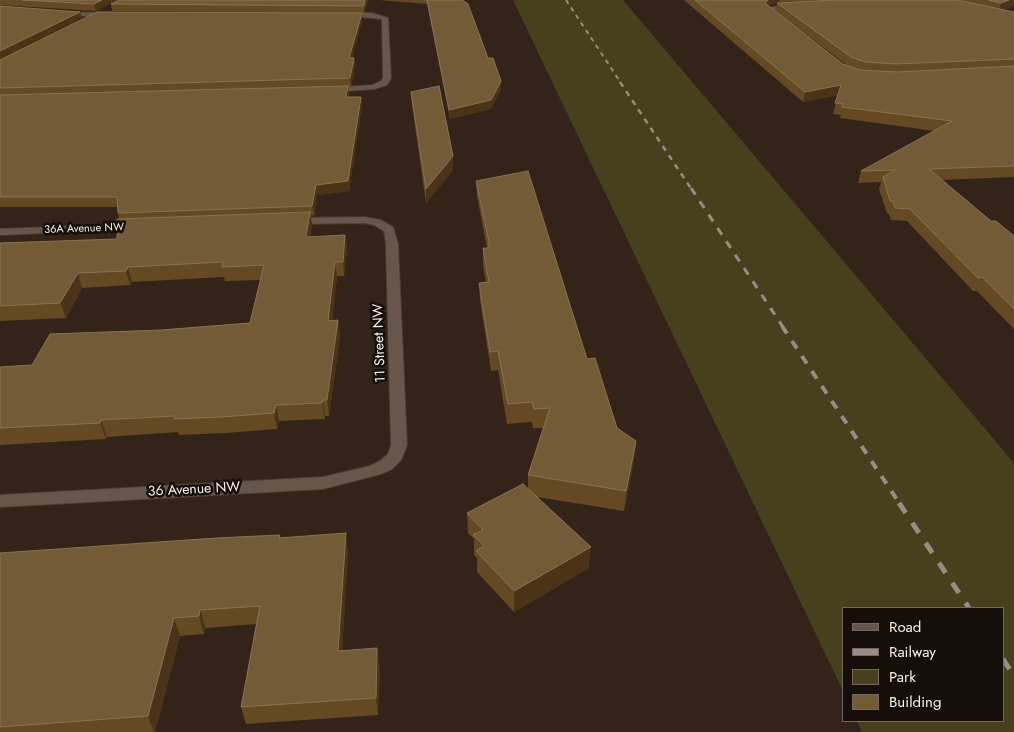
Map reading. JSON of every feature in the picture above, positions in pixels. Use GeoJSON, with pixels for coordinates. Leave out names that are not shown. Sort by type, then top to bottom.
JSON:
{"type":"FeatureCollection","features":[{"type":"Feature","properties":{"kind":"street"},"geometry":{"type":"LineString","coordinates":[[788,27],[770,13],[769,9],[802,5]]}},
{"type":"Feature","properties":{"kind":"street"},"geometry":{"type":"LineString","coordinates":[[77,24],[110,8]]}},
{"type":"Feature","properties":{"kind":"street"},"geometry":{"type":"LineString","coordinates":[[58,14],[116,15]]}},
{"type":"Feature","properties":{"kind":"street"},"geometry":{"type":"LineString","coordinates":[[322,90],[377,86],[384,84],[387,78],[386,21],[381,16],[372,14],[340,14]]}},
{"type":"Feature","properties":{"kind":"street","name":"11 Street NW"},"geometry":{"type":"LineString","coordinates":[[282,222],[350,219],[377,222],[389,229],[392,244],[399,439],[395,456],[386,465]]}},
{"type":"Feature","properties":{"kind":"street","name":"36A Avenue NW"},"geometry":{"type":"LineString","coordinates":[[0,232],[146,227]]}},
{"type":"Feature","properties":{"kind":"street","name":"36 Avenue NW"},"geometry":{"type":"LineString","coordinates":[[0,501],[323,483],[375,470],[386,465]]}},
{"type":"Feature","properties":{"kind":"green space"},"geometry":{"type":"Polygon","coordinates":[[[513,0],[623,0],[1014,463],[1014,732],[862,732],[857,722],[1004,722],[1004,607],[842,607],[842,689],[513,0]]]}},
{"type":"Feature","properties":{"kind":"building"},"geometry":{"type":"Polygon","coordinates":[[[23,0],[102,0],[94,4],[23,0]]]}},
{"type":"Feature","properties":{"kind":"building"},"geometry":{"type":"Polygon","coordinates":[[[119,0],[365,0],[364,6],[111,4],[119,0]]]}},
{"type":"Feature","properties":{"kind":"building"},"geometry":{"type":"Polygon","coordinates":[[[427,0],[462,0],[468,4],[488,58],[493,58],[501,81],[491,100],[449,110],[427,0]]]}},
{"type":"Feature","properties":{"kind":"building"},"geometry":{"type":"Polygon","coordinates":[[[695,0],[768,0],[765,3],[843,64],[860,70],[897,72],[1014,66],[1014,166],[929,169],[991,221],[996,221],[1014,236],[1014,309],[982,277],[978,278],[910,209],[895,208],[893,201],[890,201],[883,177],[895,170],[861,171],[952,121],[842,107],[843,104],[835,103],[841,85],[805,92],[695,0]]]}},
{"type":"Feature","properties":{"kind":"building"},"geometry":{"type":"Polygon","coordinates":[[[834,0],[957,0],[1014,12],[1014,59],[896,64],[865,62],[851,57],[777,3],[834,0]]]}},
{"type":"Feature","properties":{"kind":"building"},"geometry":{"type":"Polygon","coordinates":[[[989,0],[1009,0],[1001,3],[989,0]]]}},
{"type":"Feature","properties":{"kind":"building"},"geometry":{"type":"Polygon","coordinates":[[[0,6],[80,12],[0,51],[0,6]]]}},
{"type":"Feature","properties":{"kind":"building"},"geometry":{"type":"Polygon","coordinates":[[[97,12],[362,13],[349,58],[354,58],[350,78],[0,88],[0,60],[97,12]]]}},
{"type":"Feature","properties":{"kind":"building"},"geometry":{"type":"Polygon","coordinates":[[[348,86],[346,97],[361,97],[348,181],[316,185],[312,206],[118,213],[117,197],[0,197],[0,95],[348,86]]]}},
{"type":"Feature","properties":{"kind":"building"},"geometry":{"type":"Polygon","coordinates":[[[439,86],[453,156],[426,189],[411,92],[439,86]]]}},
{"type":"Feature","properties":{"kind":"building"},"geometry":{"type":"Polygon","coordinates":[[[528,171],[587,359],[595,358],[617,428],[636,441],[626,491],[528,475],[550,408],[534,409],[532,402],[508,404],[498,351],[490,352],[479,283],[489,282],[483,248],[489,248],[489,242],[476,181],[528,171]]]}},
{"type":"Feature","properties":{"kind":"building"},"geometry":{"type":"Polygon","coordinates":[[[310,212],[306,237],[345,235],[343,262],[335,262],[328,321],[338,320],[327,400],[323,400],[322,403],[276,405],[274,413],[174,419],[175,416],[101,420],[100,423],[0,428],[0,367],[32,365],[50,334],[161,330],[250,323],[264,265],[222,267],[223,262],[128,267],[126,271],[78,273],[60,303],[0,306],[0,243],[117,239],[117,219],[310,212]]]}},
{"type":"Feature","properties":{"kind":"building"},"geometry":{"type":"Polygon","coordinates":[[[523,484],[591,547],[514,591],[476,551],[484,546],[473,535],[483,530],[467,513],[523,484]]]}},
{"type":"Feature","properties":{"kind":"building"},"geometry":{"type":"Polygon","coordinates":[[[346,533],[338,651],[377,648],[376,698],[241,707],[260,606],[200,610],[199,616],[174,618],[148,716],[0,727],[0,553],[216,538],[280,535],[279,538],[346,533]]]}},
{"type":"Feature","properties":{"kind":"railway"},"geometry":{"type":"LineString","coordinates":[[566,0],[621,83]]}},
{"type":"Feature","properties":{"kind":"railway"},"geometry":{"type":"LineString","coordinates":[[620,82],[692,190]]}},
{"type":"Feature","properties":{"kind":"railway"},"geometry":{"type":"LineString","coordinates":[[691,188],[783,327]]}},
{"type":"Feature","properties":{"kind":"railway"},"geometry":{"type":"LineString","coordinates":[[782,326],[900,504]]}},
{"type":"Feature","properties":{"kind":"railway"},"geometry":{"type":"LineString","coordinates":[[899,503],[968,607]]}},
{"type":"Feature","properties":{"kind":"railway"},"geometry":{"type":"LineString","coordinates":[[1004,661],[1014,676]]}}]}
